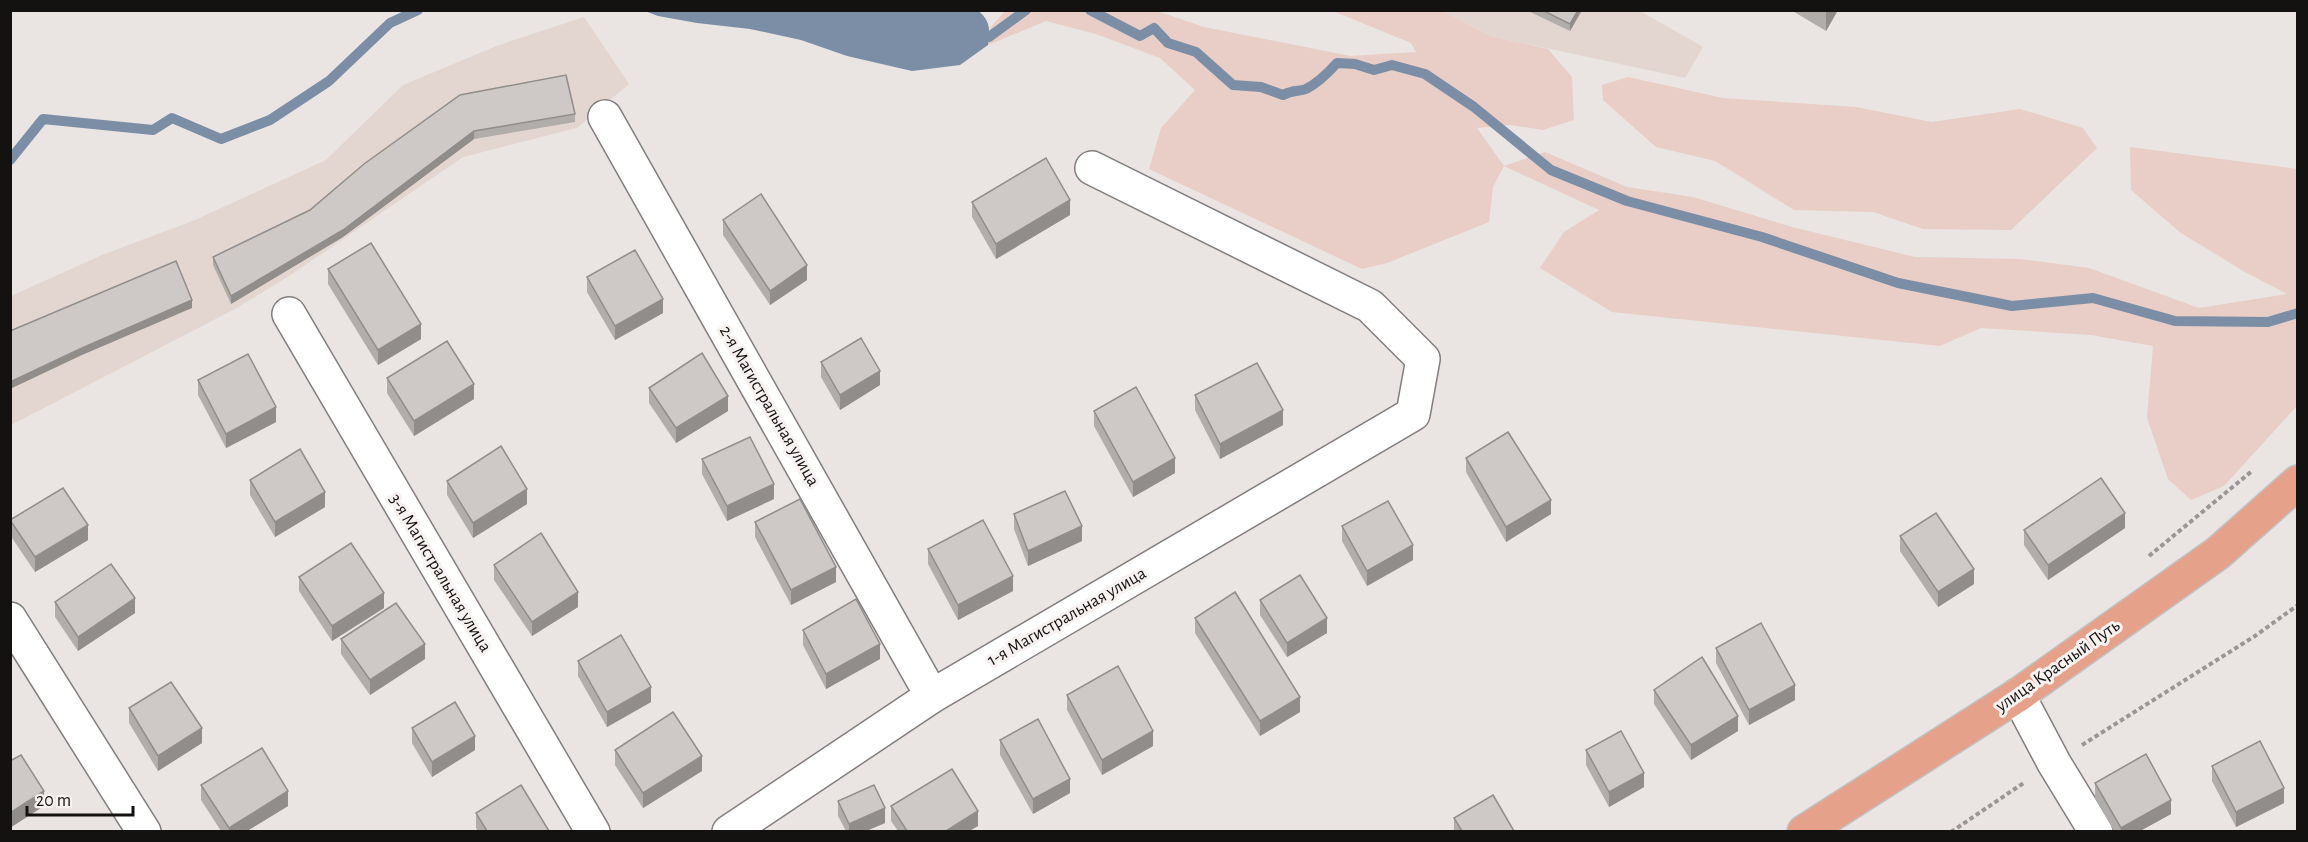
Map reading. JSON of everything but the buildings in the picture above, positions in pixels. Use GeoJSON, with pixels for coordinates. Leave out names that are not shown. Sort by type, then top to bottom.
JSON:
{"type":"FeatureCollection","features":[{"type":"Feature","properties":{"kind":"main road","name":"улица Красный Путь"},"geometry":{"type":"LineString","coordinates":[[1804,831],[2018,695],[2218,553],[2298,482]]}},
{"type":"Feature","properties":{"kind":"street","name":"2-я Магистральная улица"},"geometry":{"type":"LineString","coordinates":[[605,117],[933,696]]}},
{"type":"Feature","properties":{"kind":"street","name":"1-я Магистральная улица"},"geometry":{"type":"LineString","coordinates":[[729,831],[933,696],[1413,414],[1423,359],[1370,306],[1092,168]]}},
{"type":"Feature","properties":{"kind":"street","name":"3-я Магистральная улица"},"geometry":{"type":"LineString","coordinates":[[289,314],[593,831]]}},
{"type":"Feature","properties":{"kind":"street"},"geometry":{"type":"LineString","coordinates":[[10,619],[144,831]]}},
{"type":"Feature","properties":{"kind":"street"},"geometry":{"type":"LineString","coordinates":[[2018,695],[2054,763],[2096,831]]}},
{"type":"Feature","properties":{"kind":"path"},"geometry":{"type":"LineString","coordinates":[[2144,560],[2252,471]]}},
{"type":"Feature","properties":{"kind":"path"},"geometry":{"type":"LineString","coordinates":[[1951,831],[2255,636],[2298,605]]}},
{"type":"Feature","properties":{"kind":"shaded area"},"geometry":{"type":"Polygon","coordinates":[[[1154,10],[1204,27],[1350,56],[1416,52],[1411,43],[1333,11],[1443,11],[1490,36],[1548,49],[1572,77],[1574,120],[1543,130],[1510,125],[1477,128],[1504,166],[1493,187],[1489,222],[1387,263],[1362,269],[1149,169],[1161,128],[1195,90],[1160,58],[1096,34],[1046,21],[988,45],[990,28],[1005,11],[1154,10]]]}},
{"type":"Feature","properties":{"kind":"shaded area"},"geometry":{"type":"Polygon","coordinates":[[[1443,11],[1640,11],[1703,47],[1685,78],[1490,36],[1443,11]]]}},
{"type":"Feature","properties":{"kind":"shaded area"},"geometry":{"type":"Polygon","coordinates":[[[584,17],[629,84],[577,128],[463,157],[289,276],[235,309],[11,425],[11,296],[102,255],[195,220],[326,160],[403,85],[499,45],[584,17]]]}},
{"type":"Feature","properties":{"kind":"shaded area"},"geometry":{"type":"Polygon","coordinates":[[[1628,77],[1723,98],[1856,107],[1932,122],[2020,109],[2083,128],[2097,148],[2011,230],[1923,229],[1873,212],[1794,210],[1715,161],[1656,147],[1603,100],[1602,85],[1628,77]]]}},
{"type":"Feature","properties":{"kind":"shaded area"},"geometry":{"type":"Polygon","coordinates":[[[2130,147],[2297,169],[2297,406],[2224,486],[2191,500],[2168,479],[2147,418],[2153,346],[2091,335],[1981,328],[1940,346],[1612,312],[1540,268],[1564,232],[1599,210],[1504,166],[1545,152],[1627,187],[1693,197],[1792,227],[1915,257],[2020,259],[2089,268],[2199,308],[2287,294],[2245,272],[2181,233],[2131,190],[2130,147]]]}},
{"type":"Feature","properties":{"kind":"water"},"geometry":{"type":"Polygon","coordinates":[[[977,10],[989,26],[988,45],[960,65],[912,71],[847,56],[801,40],[750,29],[658,16],[645,11],[977,10]]]}},
{"type":"Feature","properties":{"kind":"waterway"},"geometry":{"type":"LineString","coordinates":[[10,160],[43,119],[153,130],[172,118],[221,139],[270,120],[329,81],[390,23],[418,10]]}},
{"type":"Feature","properties":{"kind":"waterway"},"geometry":{"type":"LineString","coordinates":[[989,37],[1026,10]]}},
{"type":"Feature","properties":{"kind":"waterway"},"geometry":{"type":"LineString","coordinates":[[1090,10],[1140,36],[1154,28],[1168,43],[1196,52],[1233,85],[1261,87],[1283,95],[1310,87],[1323,78],[1337,63],[1355,64],[1374,70],[1392,65],[1425,74],[1474,107],[1551,170],[1627,201],[1762,237],[1898,283],[2012,306],[2093,298],[2175,321],[2268,322],[2298,313]]}}]}
